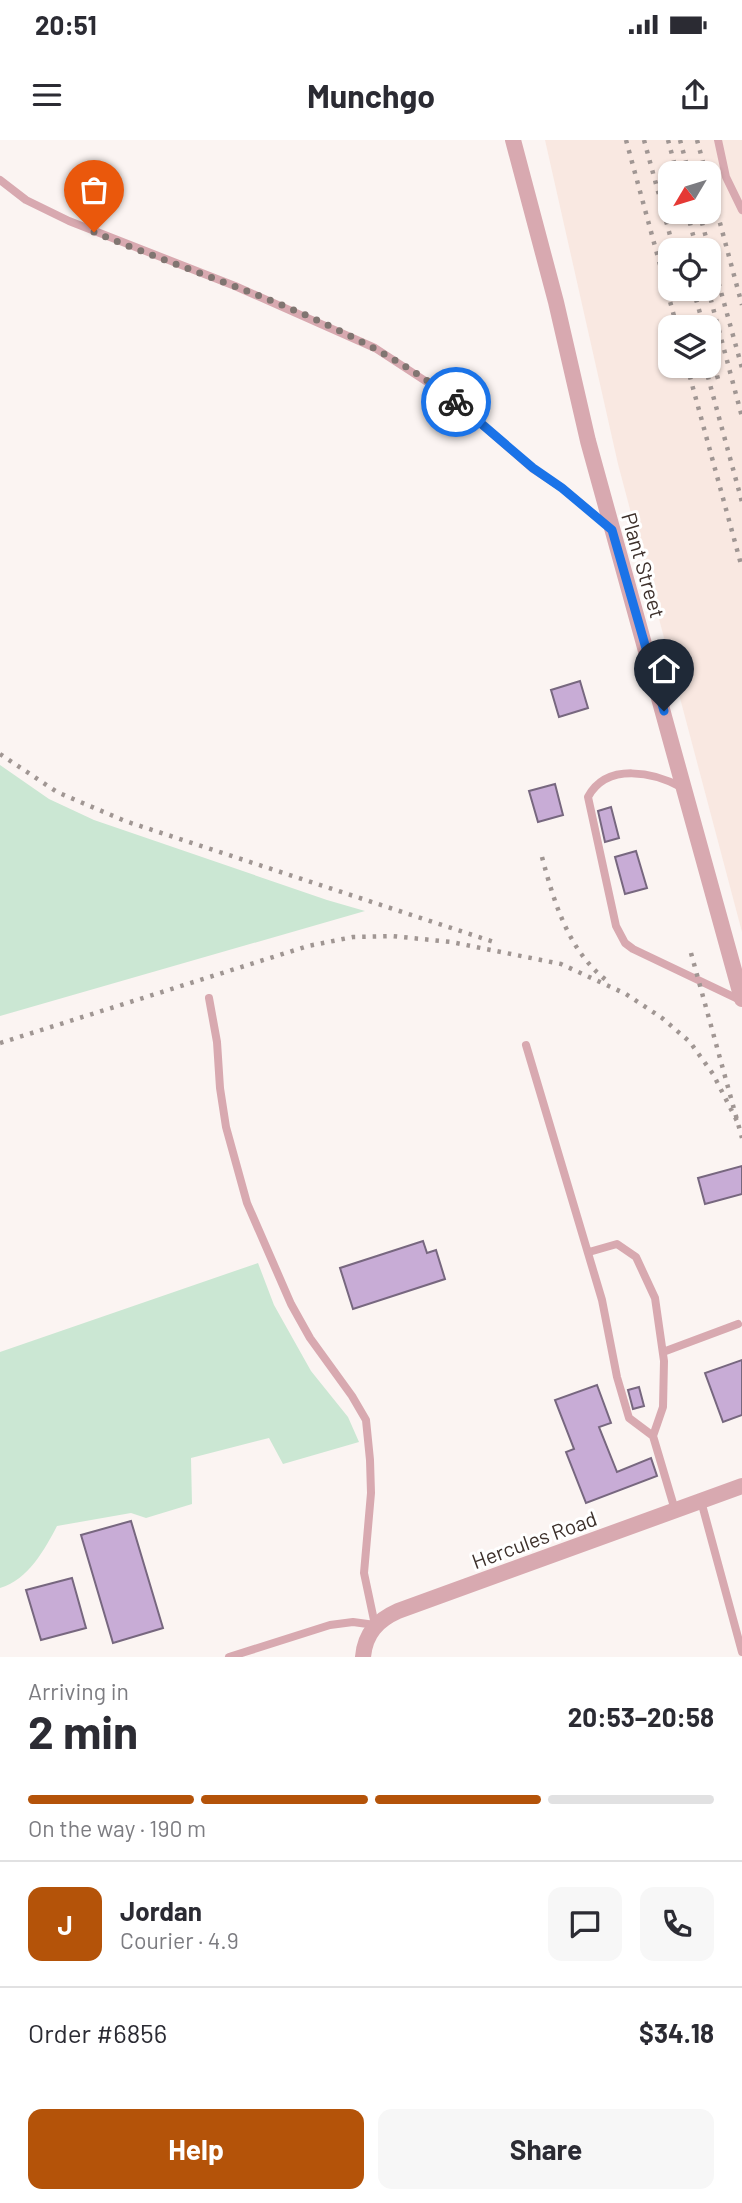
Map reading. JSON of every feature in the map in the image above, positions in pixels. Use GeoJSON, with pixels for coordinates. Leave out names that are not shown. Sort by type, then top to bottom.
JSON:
{"type":"FeatureCollection","features":[{"type":"Feature","properties":{"kind":"street","name":"Plant Street"},"geometry":{"type":"LineString","coordinates":[[513,140],[612,530],[742,1000]]}},
{"type":"Feature","properties":{"kind":"street","name":"Hercules Road"},"geometry":{"type":"LineString","coordinates":[[375,1625],[384,1617],[398,1611],[742,1486]]}},
{"type":"Feature","properties":{"kind":"street"},"geometry":{"type":"LineString","coordinates":[[363,1657],[368,1636],[375,1625]]}},
{"type":"Feature","properties":{"kind":"lane"},"geometry":{"type":"LineString","coordinates":[[718,140],[726,177],[742,210]]}},
{"type":"Feature","properties":{"kind":"lane"},"geometry":{"type":"LineString","coordinates":[[0,180],[26,200],[69,221],[235,286],[375,348],[453,399],[533,468],[562,488],[612,530]]}},
{"type":"Feature","properties":{"kind":"lane"},"geometry":{"type":"LineString","coordinates":[[685,789],[660,778],[632,774],[610,776],[601,780],[589,797],[616,926],[625,943],[632,949],[742,1000]]}},
{"type":"Feature","properties":{"kind":"lane"},"geometry":{"type":"LineString","coordinates":[[209,999],[217,1042],[226,1127],[247,1202],[290,1304],[366,1420],[370,1460],[371,1493],[364,1573],[375,1625],[353,1622],[330,1625],[229,1657]]}},
{"type":"Feature","properties":{"kind":"lane"},"geometry":{"type":"LineString","coordinates":[[526,1045],[589,1252],[629,1418],[653,1436]]}},
{"type":"Feature","properties":{"kind":"lane"},"geometry":{"type":"LineString","coordinates":[[589,1252],[617,1244],[636,1257],[655,1298],[663,1352],[663,1407],[653,1436],[675,1510]]}},
{"type":"Feature","properties":{"kind":"lane"},"geometry":{"type":"LineString","coordinates":[[663,1352],[738,1324]]}},
{"type":"Feature","properties":{"kind":"lane"},"geometry":{"type":"LineString","coordinates":[[701,1501],[742,1652]]}},
{"type":"Feature","properties":{"kind":"shaded area"},"geometry":{"type":"Polygon","coordinates":[[[545,140],[742,140],[742,932],[618,464],[545,140]]]}},
{"type":"Feature","properties":{"kind":"green space"},"geometry":{"type":"Polygon","coordinates":[[[0,765],[49,799],[94,820],[365,911],[0,1016],[0,765]]]}},
{"type":"Feature","properties":{"kind":"green space"},"geometry":{"type":"Polygon","coordinates":[[[258,1263],[274,1305],[311,1371],[348,1417],[359,1442],[283,1464],[269,1438],[191,1458],[192,1504],[146,1518],[131,1513],[57,1526],[41,1554],[27,1571],[0,1588],[0,1352],[258,1263]]]}},
{"type":"Feature","properties":{"kind":"building"},"geometry":{"type":"Polygon","coordinates":[[[580,681],[588,708],[559,717],[551,690],[580,681]]]}},
{"type":"Feature","properties":{"kind":"building"},"geometry":{"type":"Polygon","coordinates":[[[555,784],[563,815],[538,822],[529,791],[555,784]]]}},
{"type":"Feature","properties":{"kind":"building"},"geometry":{"type":"Polygon","coordinates":[[[611,807],[619,838],[605,842],[598,811],[611,807]]]}},
{"type":"Feature","properties":{"kind":"building"},"geometry":{"type":"Polygon","coordinates":[[[636,851],[647,888],[625,894],[615,857],[636,851]]]}},
{"type":"Feature","properties":{"kind":"building"},"geometry":{"type":"Polygon","coordinates":[[[742,1166],[742,1194],[705,1204],[698,1178],[742,1166]]]}},
{"type":"Feature","properties":{"kind":"building"},"geometry":{"type":"Polygon","coordinates":[[[423,1241],[427,1253],[436,1250],[445,1279],[353,1309],[340,1268],[423,1241]]]}},
{"type":"Feature","properties":{"kind":"building"},"geometry":{"type":"Polygon","coordinates":[[[742,1360],[742,1415],[723,1422],[705,1373],[742,1360]]]}},
{"type":"Feature","properties":{"kind":"building"},"geometry":{"type":"Polygon","coordinates":[[[597,1385],[611,1423],[599,1427],[617,1472],[651,1458],[657,1476],[586,1503],[566,1452],[574,1449],[555,1400],[597,1385]]]}},
{"type":"Feature","properties":{"kind":"building"},"geometry":{"type":"Polygon","coordinates":[[[639,1387],[644,1406],[633,1409],[628,1390],[639,1387]]]}},
{"type":"Feature","properties":{"kind":"building"},"geometry":{"type":"Polygon","coordinates":[[[131,1521],[163,1628],[113,1643],[81,1535],[131,1521]]]}},
{"type":"Feature","properties":{"kind":"building"},"geometry":{"type":"Polygon","coordinates":[[[72,1578],[86,1628],[41,1640],[26,1590],[72,1578]]]}},
{"type":"Feature","properties":{"kind":"railway"},"geometry":{"type":"LineString","coordinates":[[626,140],[674,315]]}},
{"type":"Feature","properties":{"kind":"railway"},"geometry":{"type":"LineString","coordinates":[[644,140],[671,238]]}},
{"type":"Feature","properties":{"kind":"railway"},"geometry":{"type":"LineString","coordinates":[[668,140],[674,161]]}},
{"type":"Feature","properties":{"kind":"railway"},"geometry":{"type":"LineString","coordinates":[[680,140],[686,161]]}},
{"type":"Feature","properties":{"kind":"railway"},"geometry":{"type":"LineString","coordinates":[[697,140],[703,161]]}},
{"type":"Feature","properties":{"kind":"railway"},"geometry":{"type":"LineString","coordinates":[[690,224],[694,238]]}},
{"type":"Feature","properties":{"kind":"railway"},"geometry":{"type":"LineString","coordinates":[[702,224],[742,368]]}},
{"type":"Feature","properties":{"kind":"railway"},"geometry":{"type":"LineString","coordinates":[[720,224],[742,305]]}},
{"type":"Feature","properties":{"kind":"railway"},"geometry":{"type":"LineString","coordinates":[[696,301],[701,315]]}},
{"type":"Feature","properties":{"kind":"railway"},"geometry":{"type":"LineString","coordinates":[[711,301],[742,417]]}},
{"type":"Feature","properties":{"kind":"railway"},"geometry":{"type":"LineString","coordinates":[[690,378],[742,568]]}},
{"type":"Feature","properties":{"kind":"railway"},"geometry":{"type":"LineString","coordinates":[[708,378],[742,502]]}},
{"type":"Feature","properties":{"kind":"railway"},"geometry":{"type":"LineString","coordinates":[[0,754],[57,792],[125,821],[494,942]]}},
{"type":"Feature","properties":{"kind":"railway"},"geometry":{"type":"LineString","coordinates":[[542,857],[558,908],[572,940],[593,968],[606,980]]}},
{"type":"Feature","properties":{"kind":"railway"},"geometry":{"type":"LineString","coordinates":[[0,1043],[308,946],[353,937],[392,936],[451,942],[561,964],[626,994],[662,1018],[690,1042],[713,1074],[737,1121]]}},
{"type":"Feature","properties":{"kind":"railway"},"geometry":{"type":"LineString","coordinates":[[691,953],[742,1138]]}},
{"type":"Feature","properties":{"kind":"way so far"},"geometry":{"type":"LineString","coordinates":[[94,232],[235,286],[347,334],[416,373],[456,402]]}},
{"type":"Feature","properties":{"kind":"route"},"geometry":{"type":"LineString","coordinates":[[456,402],[533,468],[562,488],[612,530],[664,711]]}}]}
